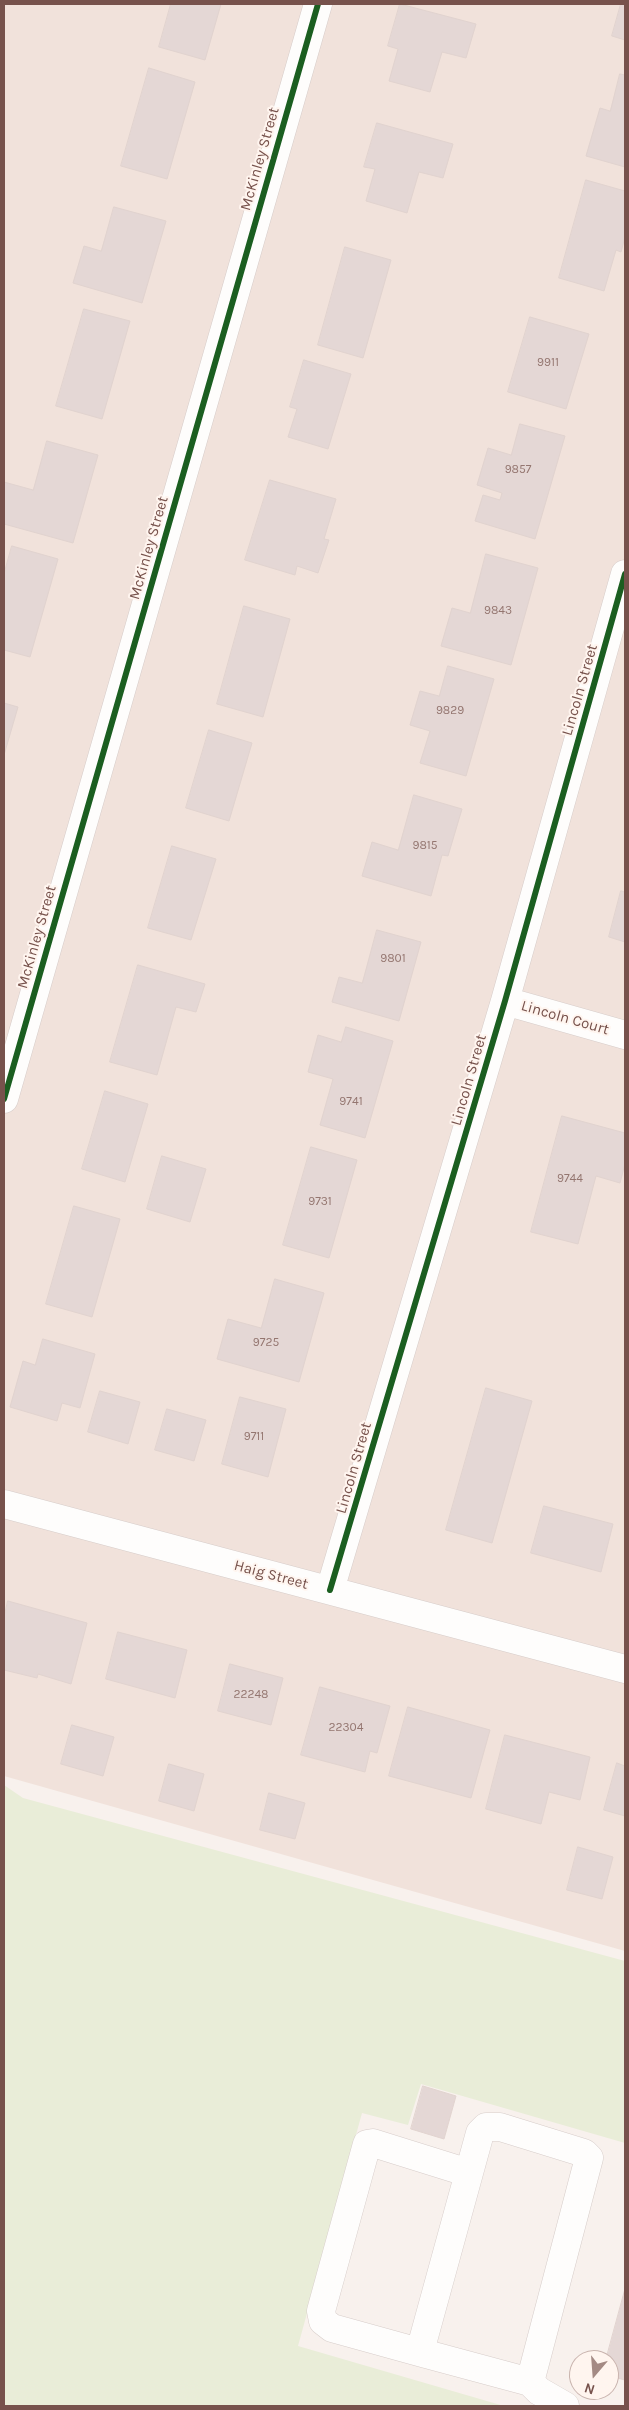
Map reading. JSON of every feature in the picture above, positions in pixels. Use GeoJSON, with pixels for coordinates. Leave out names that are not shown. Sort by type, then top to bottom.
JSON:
{"type":"FeatureCollection","features":[{"type":"Feature","properties":{"kind":"street","name":"McKinley Street"},"geometry":{"type":"LineString","coordinates":[[4,1099],[318,4]]}},
{"type":"Feature","properties":{"kind":"street","name":"Lincoln Street"},"geometry":{"type":"LineString","coordinates":[[330,1590],[505,1001],[625,574]]}},
{"type":"Feature","properties":{"kind":"street","name":"Lincoln Court"},"geometry":{"type":"LineString","coordinates":[[505,1001],[625,1035]]}},
{"type":"Feature","properties":{"kind":"street","name":"Haig Street"},"geometry":{"type":"LineString","coordinates":[[4,1504],[625,1669]]}},
{"type":"Feature","properties":{"kind":"street"},"geometry":{"type":"LineString","coordinates":[[426,2354],[422,2344],[480,2133],[486,2127],[500,2127],[584,2153],[588,2158],[530,2382]]}},
{"type":"Feature","properties":{"kind":"street"},"geometry":{"type":"LineString","coordinates":[[469,2173],[373,2143],[367,2144],[320,2311],[323,2321],[332,2328],[530,2382],[538,2391],[565,2406]]}},
{"type":"Feature","properties":{"kind":"shaded area"},"geometry":{"type":"Polygon","coordinates":[[[4,4],[625,4],[625,1951],[4,1776],[4,4]]]}},
{"type":"Feature","properties":{"kind":"green space"},"geometry":{"type":"Polygon","coordinates":[[[4,1785],[23,1798],[625,1961],[625,2143],[421,2084],[408,2125],[362,2113],[298,2346],[504,2406],[4,2406],[4,1785]]]}},
{"type":"Feature","properties":{"kind":"building"},"geometry":{"type":"Polygon","coordinates":[[[171,4],[221,4],[205,60],[159,47],[171,4]]]}},
{"type":"Feature","properties":{"kind":"building"},"geometry":{"type":"Polygon","coordinates":[[[400,4],[476,24],[466,58],[442,52],[430,92],[389,81],[398,49],[388,46],[400,4]]]}},
{"type":"Feature","properties":{"kind":"building"},"geometry":{"type":"Polygon","coordinates":[[[621,4],[625,4],[625,40],[612,36],[621,4]]]}},
{"type":"Feature","properties":{"kind":"building"},"geometry":{"type":"Polygon","coordinates":[[[149,68],[195,82],[167,179],[121,166],[149,68]]]}},
{"type":"Feature","properties":{"kind":"building"},"geometry":{"type":"Polygon","coordinates":[[[620,74],[625,75],[625,167],[586,156],[600,108],[610,111],[620,74]]]}},
{"type":"Feature","properties":{"kind":"building"},"geometry":{"type":"Polygon","coordinates":[[[377,123],[453,144],[443,178],[419,172],[407,213],[366,201],[375,169],[364,167],[377,123]]]}},
{"type":"Feature","properties":{"kind":"building"},"geometry":{"type":"Polygon","coordinates":[[[586,180],[625,191],[625,237],[621,252],[616,250],[604,291],[559,278],[586,180]]]}},
{"type":"Feature","properties":{"kind":"building"},"geometry":{"type":"Polygon","coordinates":[[[114,207],[166,221],[142,303],[73,283],[84,246],[101,251],[114,207]]]}},
{"type":"Feature","properties":{"kind":"building"},"geometry":{"type":"Polygon","coordinates":[[[345,247],[391,260],[363,358],[318,345],[345,247]]]}},
{"type":"Feature","properties":{"kind":"building"},"geometry":{"type":"Polygon","coordinates":[[[84,309],[130,321],[102,419],[56,406],[84,309]]]}},
{"type":"Feature","properties":{"kind":"building"},"geometry":{"type":"Polygon","coordinates":[[[530,317],[589,334],[566,409],[508,392],[530,317]]]}},
{"type":"Feature","properties":{"kind":"building"},"geometry":{"type":"Polygon","coordinates":[[[304,360],[351,374],[328,449],[288,437],[297,409],[290,407],[304,360]]]}},
{"type":"Feature","properties":{"kind":"building"},"geometry":{"type":"Polygon","coordinates":[[[520,424],[565,436],[535,539],[475,521],[483,495],[500,500],[502,493],[477,485],[488,448],[511,455],[520,424]]]}},
{"type":"Feature","properties":{"kind":"building"},"geometry":{"type":"Polygon","coordinates":[[[47,441],[98,455],[73,543],[4,524],[4,482],[33,490],[47,441]]]}},
{"type":"Feature","properties":{"kind":"building"},"geometry":{"type":"Polygon","coordinates":[[[270,480],[336,499],[324,539],[329,540],[318,573],[297,566],[295,575],[245,560],[270,480]]]}},
{"type":"Feature","properties":{"kind":"building"},"geometry":{"type":"Polygon","coordinates":[[[12,546],[58,559],[30,657],[4,650],[4,574],[12,546]]]}},
{"type":"Feature","properties":{"kind":"building"},"geometry":{"type":"Polygon","coordinates":[[[486,554],[538,568],[511,665],[441,646],[452,608],[470,613],[486,554]]]}},
{"type":"Feature","properties":{"kind":"building"},"geometry":{"type":"Polygon","coordinates":[[[244,606],[290,619],[263,717],[217,704],[244,606]]]}},
{"type":"Feature","properties":{"kind":"building"},"geometry":{"type":"Polygon","coordinates":[[[448,666],[494,679],[466,776],[420,763],[430,731],[410,725],[420,691],[439,696],[448,666]]]}},
{"type":"Feature","properties":{"kind":"building"},"geometry":{"type":"Polygon","coordinates":[[[4,703],[18,707],[4,755],[4,703]]]}},
{"type":"Feature","properties":{"kind":"building"},"geometry":{"type":"Polygon","coordinates":[[[209,730],[252,743],[229,821],[186,808],[209,730]]]}},
{"type":"Feature","properties":{"kind":"building"},"geometry":{"type":"Polygon","coordinates":[[[414,795],[462,809],[448,856],[442,855],[431,896],[362,876],[372,842],[398,850],[414,795]]]}},
{"type":"Feature","properties":{"kind":"building"},"geometry":{"type":"Polygon","coordinates":[[[172,846],[216,859],[191,940],[148,928],[172,846]]]}},
{"type":"Feature","properties":{"kind":"building"},"geometry":{"type":"Polygon","coordinates":[[[621,891],[625,892],[625,942],[609,937],[621,891]]]}},
{"type":"Feature","properties":{"kind":"building"},"geometry":{"type":"Polygon","coordinates":[[[377,930],[421,942],[399,1021],[332,1002],[339,977],[362,983],[377,930]]]}},
{"type":"Feature","properties":{"kind":"building"},"geometry":{"type":"Polygon","coordinates":[[[138,965],[205,984],[196,1012],[176,1007],[157,1075],[110,1062],[138,965]]]}},
{"type":"Feature","properties":{"kind":"building"},"geometry":{"type":"Polygon","coordinates":[[[346,1027],[393,1041],[365,1138],[320,1125],[333,1079],[308,1072],[318,1035],[341,1042],[346,1027]]]}},
{"type":"Feature","properties":{"kind":"building"},"geometry":{"type":"Polygon","coordinates":[[[105,1091],[148,1104],[125,1182],[82,1169],[105,1091]]]}},
{"type":"Feature","properties":{"kind":"building"},"geometry":{"type":"Polygon","coordinates":[[[562,1116],[625,1133],[625,1164],[620,1183],[596,1176],[578,1244],[531,1232],[562,1116]]]}},
{"type":"Feature","properties":{"kind":"building"},"geometry":{"type":"Polygon","coordinates":[[[311,1147],[357,1160],[329,1258],[283,1245],[311,1147]]]}},
{"type":"Feature","properties":{"kind":"building"},"geometry":{"type":"Polygon","coordinates":[[[162,1156],[206,1169],[190,1222],[147,1209],[162,1156]]]}},
{"type":"Feature","properties":{"kind":"building"},"geometry":{"type":"Polygon","coordinates":[[[74,1206],[120,1219],[92,1317],[46,1304],[74,1206]]]}},
{"type":"Feature","properties":{"kind":"building"},"geometry":{"type":"Polygon","coordinates":[[[275,1279],[324,1293],[299,1382],[217,1359],[228,1319],[261,1328],[275,1279]]]}},
{"type":"Feature","properties":{"kind":"building"},"geometry":{"type":"Polygon","coordinates":[[[43,1339],[95,1354],[80,1408],[62,1403],[57,1421],[10,1407],[23,1361],[35,1365],[43,1339]]]}},
{"type":"Feature","properties":{"kind":"building"},"geometry":{"type":"Polygon","coordinates":[[[486,1388],[532,1401],[492,1543],[446,1530],[486,1388]]]}},
{"type":"Feature","properties":{"kind":"building"},"geometry":{"type":"Polygon","coordinates":[[[100,1391],[140,1402],[128,1444],[88,1432],[100,1391]]]}},
{"type":"Feature","properties":{"kind":"building"},"geometry":{"type":"Polygon","coordinates":[[[240,1397],[286,1409],[268,1477],[222,1464],[240,1397]]]}},
{"type":"Feature","properties":{"kind":"building"},"geometry":{"type":"Polygon","coordinates":[[[167,1409],[206,1420],[194,1461],[155,1450],[167,1409]]]}},
{"type":"Feature","properties":{"kind":"building"},"geometry":{"type":"Polygon","coordinates":[[[544,1506],[613,1524],[601,1572],[531,1553],[544,1506]]]}},
{"type":"Feature","properties":{"kind":"building"},"geometry":{"type":"Polygon","coordinates":[[[8,1601],[87,1623],[71,1684],[38,1674],[37,1678],[4,1670],[4,1617],[8,1601]]]}},
{"type":"Feature","properties":{"kind":"building"},"geometry":{"type":"Polygon","coordinates":[[[118,1632],[187,1650],[175,1698],[106,1679],[118,1632]]]}},
{"type":"Feature","properties":{"kind":"building"},"geometry":{"type":"Polygon","coordinates":[[[230,1664],[283,1678],[271,1725],[218,1711],[230,1664]]]}},
{"type":"Feature","properties":{"kind":"building"},"geometry":{"type":"Polygon","coordinates":[[[320,1687],[390,1706],[377,1753],[370,1751],[365,1772],[301,1755],[320,1687]]]}},
{"type":"Feature","properties":{"kind":"building"},"geometry":{"type":"Polygon","coordinates":[[[408,1707],[490,1730],[471,1798],[389,1776],[408,1707]]]}},
{"type":"Feature","properties":{"kind":"building"},"geometry":{"type":"Polygon","coordinates":[[[72,1725],[114,1737],[103,1776],[61,1764],[72,1725]]]}},
{"type":"Feature","properties":{"kind":"building"},"geometry":{"type":"Polygon","coordinates":[[[505,1735],[590,1757],[580,1800],[549,1792],[541,1824],[486,1809],[505,1735]]]}},
{"type":"Feature","properties":{"kind":"building"},"geometry":{"type":"Polygon","coordinates":[[[617,1763],[625,1766],[625,1816],[604,1810],[617,1763]]]}},
{"type":"Feature","properties":{"kind":"building"},"geometry":{"type":"Polygon","coordinates":[[[169,1764],[204,1774],[194,1811],[159,1801],[169,1764]]]}},
{"type":"Feature","properties":{"kind":"building"},"geometry":{"type":"Polygon","coordinates":[[[269,1793],[305,1803],[295,1839],[260,1830],[269,1793]]]}},
{"type":"Feature","properties":{"kind":"building"},"geometry":{"type":"Polygon","coordinates":[[[578,1847],[613,1857],[602,1899],[567,1890],[578,1847]]]}},
{"type":"Feature","properties":{"kind":"building"},"geometry":{"type":"Polygon","coordinates":[[[423,2086],[456,2096],[444,2139],[411,2129],[423,2086]]]}},
{"type":"Feature","properties":{"kind":"building"},"geometry":{"type":"Polygon","coordinates":[[[625,2289],[625,2380],[619,2378],[619,2350],[609,2350],[625,2289]]]}},
{"type":"Feature","properties":{"kind":"cycle path"},"geometry":{"type":"LineString","coordinates":[[4,1099],[318,4]]}},
{"type":"Feature","properties":{"kind":"cycle path"},"geometry":{"type":"LineString","coordinates":[[330,1590],[505,1001],[625,574]]}}]}
